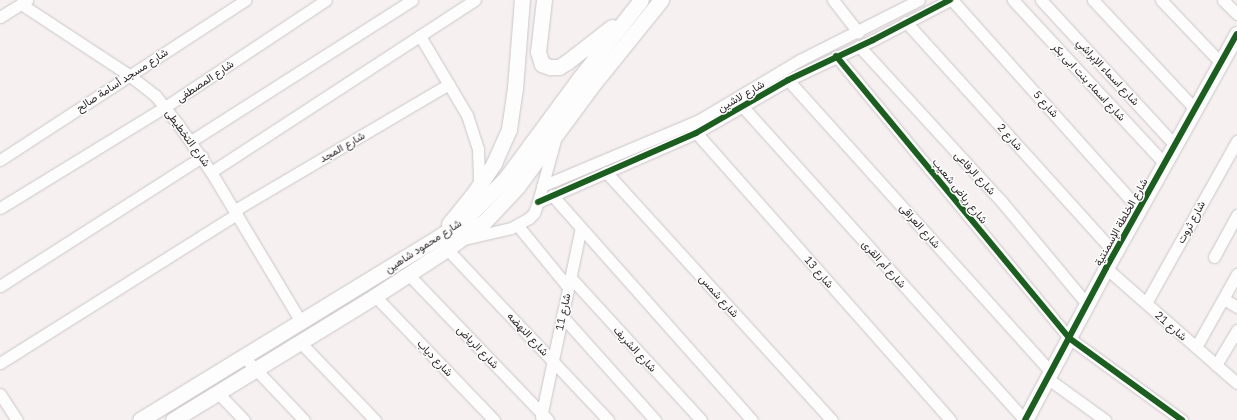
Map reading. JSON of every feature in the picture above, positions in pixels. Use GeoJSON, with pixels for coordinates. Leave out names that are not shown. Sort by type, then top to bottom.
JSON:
{"type":"FeatureCollection","features":[{"type":"Feature","properties":{"kind":"main road"},"geometry":{"type":"LineString","coordinates":[[448,242],[479,185],[494,163],[509,129],[515,88],[522,0]]}},
{"type":"Feature","properties":{"kind":"main road"},"geometry":{"type":"LineString","coordinates":[[544,0],[538,52],[542,64],[550,67],[559,66],[567,62],[631,13]]}},
{"type":"Feature","properties":{"kind":"main road","name":"شارع محمود شاهين"},"geometry":{"type":"LineString","coordinates":[[173,420],[299,341],[375,296],[408,274],[448,242],[506,178],[641,0]]}},
{"type":"Feature","properties":{"kind":"main road","name":"شارع محمود شاهين"},"geometry":{"type":"LineString","coordinates":[[140,420],[301,322],[485,221],[502,204],[529,171],[594,82],[661,0]]}},
{"type":"Feature","properties":{"kind":"main road","name":"شارع الخلطة الإسمنتية"},"geometry":{"type":"LineString","coordinates":[[1025,420],[1114,253],[1237,34]]}},
{"type":"Feature","properties":{"kind":"street","name":"شارع مسجد أسامة صالح"},"geometry":{"type":"LineString","coordinates":[[0,160],[245,0]]}},
{"type":"Feature","properties":{"kind":"street","name":"شارع المصطفى"},"geometry":{"type":"LineString","coordinates":[[0,208],[165,107],[326,0]]}},
{"type":"Feature","properties":{"kind":"street"},"geometry":{"type":"LineString","coordinates":[[191,141],[412,0]]}},
{"type":"Feature","properties":{"kind":"street"},"geometry":{"type":"LineString","coordinates":[[211,172],[475,0]]}},
{"type":"Feature","properties":{"kind":"street"},"geometry":{"type":"LineString","coordinates":[[833,0],[858,32]]}},
{"type":"Feature","properties":{"kind":"street","name":"شارع لاشين"},"geometry":{"type":"LineString","coordinates":[[542,186],[566,182],[606,172],[693,128],[714,112],[778,72],[919,0]]}},
{"type":"Feature","properties":{"kind":"street","name":"شارع لاشين"},"geometry":{"type":"LineString","coordinates":[[538,202],[552,195],[566,182],[743,107],[788,80],[951,0]]}},
{"type":"Feature","properties":{"kind":"street","name":"شارع 5"},"geometry":{"type":"LineString","coordinates":[[951,0],[1139,209]]}},
{"type":"Feature","properties":{"kind":"street","name":"شارع اسماء بنت ابى بكر"},"geometry":{"type":"LineString","coordinates":[[1013,0],[1165,164]]}},
{"type":"Feature","properties":{"kind":"street","name":"شارع اسماء الإبراشي"},"geometry":{"type":"LineString","coordinates":[[1041,0],[1175,145]]}},
{"type":"Feature","properties":{"kind":"street"},"geometry":{"type":"LineString","coordinates":[[1093,0],[1195,109]]}},
{"type":"Feature","properties":{"kind":"street"},"geometry":{"type":"LineString","coordinates":[[1160,0],[1221,63]]}},
{"type":"Feature","properties":{"kind":"street"},"geometry":{"type":"LineString","coordinates":[[1223,0],[1237,14]]}},
{"type":"Feature","properties":{"kind":"street","name":"شارع التخطيطى"},"geometry":{"type":"LineString","coordinates":[[24,2],[129,75],[155,95],[202,157],[301,322]]}},
{"type":"Feature","properties":{"kind":"street"},"geometry":{"type":"LineString","coordinates":[[0,17],[24,2]]}},
{"type":"Feature","properties":{"kind":"street","name":"شارع 2"},"geometry":{"type":"LineString","coordinates":[[906,22],[1114,253]]}},
{"type":"Feature","properties":{"kind":"street"},"geometry":{"type":"LineString","coordinates":[[420,36],[467,115],[478,149],[479,185]]}},
{"type":"Feature","properties":{"kind":"street","name":"شارع الرفاعى"},"geometry":{"type":"LineString","coordinates":[[859,46],[1006,208],[1087,304]]}},
{"type":"Feature","properties":{"kind":"street"},"geometry":{"type":"LineString","coordinates":[[814,53],[820,64]]}},
{"type":"Feature","properties":{"kind":"street","name":"شارع رياض شعيب"},"geometry":{"type":"LineString","coordinates":[[836,56],[1069,338],[1182,420]]}},
{"type":"Feature","properties":{"kind":"street","name":"شارع العراقى"},"geometry":{"type":"LineString","coordinates":[[788,80],[1049,375],[1105,420]]}},
{"type":"Feature","properties":{"kind":"street","name":"شارع المجد"},"geometry":{"type":"LineString","coordinates":[[0,363],[236,212],[449,84]]}},
{"type":"Feature","properties":{"kind":"street","name":"شارع أم القرى"},"geometry":{"type":"LineString","coordinates":[[743,107],[1025,420]]}},
{"type":"Feature","properties":{"kind":"street","name":"شارع 13"},"geometry":{"type":"LineString","coordinates":[[693,128],[950,420]]}},
{"type":"Feature","properties":{"kind":"street"},"geometry":{"type":"LineString","coordinates":[[448,242],[518,226],[534,213],[558,132]]}},
{"type":"Feature","properties":{"kind":"street","name":"شارع ثروت"},"geometry":{"type":"LineString","coordinates":[[1146,303],[1237,141]]}},
{"type":"Feature","properties":{"kind":"street"},"geometry":{"type":"LineString","coordinates":[[0,286],[202,157]]}},
{"type":"Feature","properties":{"kind":"street","name":"شارع شمس"},"geometry":{"type":"LineString","coordinates":[[606,172],[832,420]]}},
{"type":"Feature","properties":{"kind":"street"},"geometry":{"type":"LineString","coordinates":[[552,195],[752,420]]}},
{"type":"Feature","properties":{"kind":"street"},"geometry":{"type":"LineString","coordinates":[[1214,257],[1237,215]]}},
{"type":"Feature","properties":{"kind":"street","name":"شارع الشريف"},"geometry":{"type":"LineString","coordinates":[[518,226],[569,282],[701,420]]}},
{"type":"Feature","properties":{"kind":"street","name":"شارع 11"},"geometry":{"type":"LineString","coordinates":[[543,418],[552,361],[581,228]]}},
{"type":"Feature","properties":{"kind":"street","name":"شارع النهضه"},"geometry":{"type":"LineString","coordinates":[[448,242],[552,361],[608,420]]}},
{"type":"Feature","properties":{"kind":"street","name":"شارع 21"},"geometry":{"type":"LineString","coordinates":[[1106,268],[1237,383]]}},
{"type":"Feature","properties":{"kind":"street","name":"شارع الرياض"},"geometry":{"type":"LineString","coordinates":[[408,274],[543,418]]}},
{"type":"Feature","properties":{"kind":"street"},"geometry":{"type":"LineString","coordinates":[[1196,348],[1237,276]]}},
{"type":"Feature","properties":{"kind":"street","name":"شارع دياب"},"geometry":{"type":"LineString","coordinates":[[375,296],[494,420]]}},
{"type":"Feature","properties":{"kind":"street"},"geometry":{"type":"LineString","coordinates":[[1224,299],[1237,307]]}},
{"type":"Feature","properties":{"kind":"street"},"geometry":{"type":"LineString","coordinates":[[562,316],[655,420]]}},
{"type":"Feature","properties":{"kind":"street"},"geometry":{"type":"LineString","coordinates":[[1216,365],[1237,330]]}},
{"type":"Feature","properties":{"kind":"street"},"geometry":{"type":"LineString","coordinates":[[299,341],[375,420]]}},
{"type":"Feature","properties":{"kind":"street"},"geometry":{"type":"LineString","coordinates":[[244,357],[304,420]]}},
{"type":"Feature","properties":{"kind":"street"},"geometry":{"type":"LineString","coordinates":[[217,392],[244,420]]}},
{"type":"Feature","properties":{"kind":"street"},"geometry":{"type":"LineString","coordinates":[[0,394],[17,420]]}},
{"type":"Feature","properties":{"kind":"cycle path"},"geometry":{"type":"LineString","coordinates":[[538,202],[696,133],[788,80],[873,40],[950,0]]}},
{"type":"Feature","properties":{"kind":"cycle path"},"geometry":{"type":"LineString","coordinates":[[1025,420],[1106,268],[1237,34]]}},
{"type":"Feature","properties":{"kind":"cycle path"},"geometry":{"type":"LineString","coordinates":[[836,56],[1069,338],[1182,420]]}}]}
